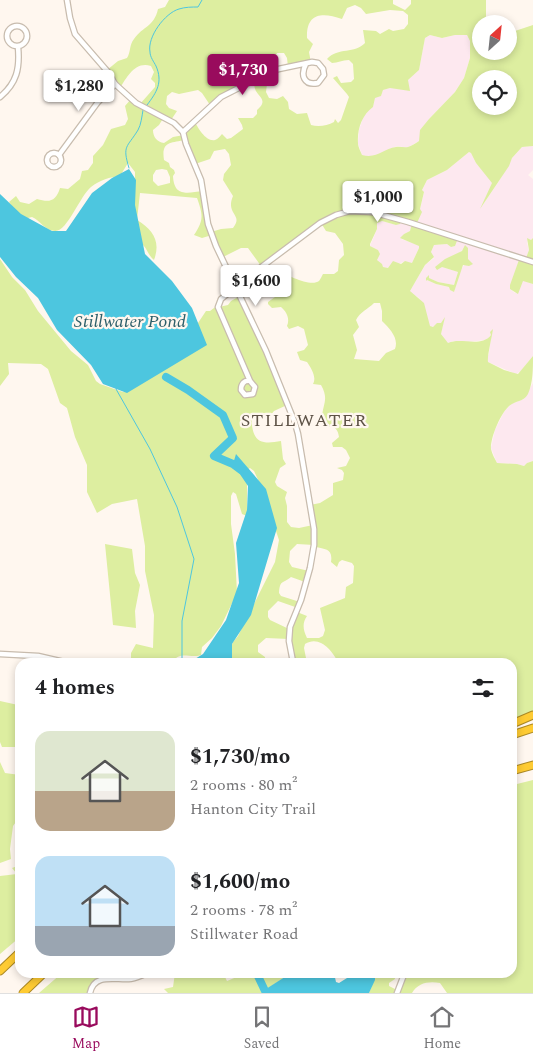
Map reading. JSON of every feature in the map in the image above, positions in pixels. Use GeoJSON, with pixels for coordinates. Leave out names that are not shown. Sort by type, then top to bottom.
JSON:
{"type":"FeatureCollection","features":[{"type":"Feature","properties":{"kind":"highway"},"geometry":{"type":"LineString","coordinates":[[517,722],[533,714]]}},
{"type":"Feature","properties":{"kind":"highway"},"geometry":{"type":"LineString","coordinates":[[517,733],[533,728]]}},
{"type":"Feature","properties":{"kind":"highway"},"geometry":{"type":"LineString","coordinates":[[517,769],[533,764]]}},
{"type":"Feature","properties":{"kind":"highway"},"geometry":{"type":"LineString","coordinates":[[0,971],[15,957]]}},
{"type":"Feature","properties":{"kind":"highway"},"geometry":{"type":"LineString","coordinates":[[23,993],[39,978]]}},
{"type":"Feature","properties":{"kind":"street"},"geometry":{"type":"LineString","coordinates":[[67,0],[75,34],[108,72],[115,84],[136,103],[174,123],[183,132],[201,180],[210,230],[216,246],[266,351],[295,423],[314,529],[313,554],[310,568],[301,600],[290,627],[292,658]]}},
{"type":"Feature","properties":{"kind":"street"},"geometry":{"type":"LineString","coordinates":[[16,25],[24,28],[27,35],[24,42],[18,47],[8,41],[6,34],[10,28],[16,25]]}},
{"type":"Feature","properties":{"kind":"street"},"geometry":{"type":"LineString","coordinates":[[0,97],[16,79],[19,67],[18,47]]}},
{"type":"Feature","properties":{"kind":"street"},"geometry":{"type":"LineString","coordinates":[[183,132],[221,97],[274,70],[312,62],[318,63],[323,69],[324,75],[318,83],[309,83],[304,80],[302,75],[306,64]]}},
{"type":"Feature","properties":{"kind":"street"},"geometry":{"type":"LineString","coordinates":[[59,155],[98,102],[115,84]]}},
{"type":"Feature","properties":{"kind":"street"},"geometry":{"type":"LineString","coordinates":[[250,381],[218,308],[221,299],[320,223],[336,215],[350,210],[372,212],[533,262]]}},
{"type":"Feature","properties":{"kind":"street"},"geometry":{"type":"LineString","coordinates":[[0,654],[47,658]]}},
{"type":"Feature","properties":{"kind":"street"},"geometry":{"type":"LineString","coordinates":[[90,993],[97,981],[103,979],[134,978]]}},
{"type":"Feature","properties":{"kind":"street"},"geometry":{"type":"LineString","coordinates":[[397,993],[403,978]]}},
{"type":"Feature","properties":{"kind":"shaded area"},"geometry":{"type":"Polygon","coordinates":[[[430,35],[442,38],[467,35],[470,41],[470,58],[464,78],[455,92],[429,119],[419,141],[407,148],[398,146],[381,154],[368,157],[362,155],[358,143],[359,130],[365,112],[373,107],[375,97],[381,96],[383,90],[408,80],[419,70],[425,38],[430,35]]]}},
{"type":"Feature","properties":{"kind":"shaded area"},"geometry":{"type":"Polygon","coordinates":[[[533,146],[533,170],[528,175],[533,179],[533,238],[531,240],[528,239],[529,250],[526,258],[520,258],[510,289],[515,293],[523,280],[533,284],[533,356],[521,371],[516,374],[488,362],[491,335],[486,340],[446,342],[441,334],[444,319],[441,323],[432,327],[429,326],[419,298],[410,291],[425,265],[434,258],[431,252],[434,245],[447,244],[451,247],[455,246],[416,224],[420,215],[424,193],[422,190],[427,180],[447,170],[469,152],[493,183],[482,206],[512,158],[522,147],[533,146]],[[465,248],[455,256],[445,259],[442,267],[458,272],[454,285],[438,282],[429,278],[429,276],[427,280],[449,287],[454,292],[459,273],[468,259],[465,248]]]}},
{"type":"Feature","properties":{"kind":"shaded area"},"geometry":{"type":"Polygon","coordinates":[[[402,220],[413,223],[410,231],[404,234],[401,239],[419,245],[419,248],[412,263],[403,262],[388,268],[383,267],[377,260],[378,250],[370,246],[377,229],[377,223],[382,221],[396,225],[402,220]]]}},
{"type":"Feature","properties":{"kind":"shaded area"},"geometry":{"type":"Polygon","coordinates":[[[533,383],[533,461],[524,466],[497,463],[491,448],[495,430],[504,412],[511,404],[524,399],[533,383]]]}},
{"type":"Feature","properties":{"kind":"green space"},"geometry":{"type":"Polygon","coordinates":[[[169,0],[393,0],[393,4],[405,10],[411,4],[411,0],[486,0],[486,15],[472,15],[472,60],[518,60],[518,30],[533,25],[533,146],[522,147],[512,158],[509,166],[480,209],[492,183],[476,163],[471,153],[469,152],[447,170],[427,180],[422,190],[424,192],[420,209],[422,212],[417,223],[458,238],[455,246],[451,247],[447,244],[434,245],[431,252],[434,257],[425,265],[410,291],[424,303],[430,326],[433,327],[437,323],[441,323],[445,317],[441,334],[448,343],[453,341],[482,341],[491,335],[490,332],[493,329],[488,362],[518,374],[533,356],[530,390],[523,399],[512,404],[504,412],[495,431],[491,449],[497,463],[524,466],[533,461],[533,715],[517,722],[517,658],[335,658],[329,649],[316,641],[305,644],[306,658],[292,658],[289,639],[266,638],[258,645],[258,652],[265,658],[226,658],[275,562],[279,540],[261,486],[254,471],[250,468],[247,470],[247,516],[242,514],[236,494],[233,492],[231,496],[231,524],[237,593],[221,626],[202,647],[201,655],[179,656],[176,658],[131,658],[131,653],[136,644],[153,648],[154,615],[145,571],[145,546],[137,499],[112,504],[97,513],[87,492],[87,465],[75,437],[67,408],[60,403],[48,369],[41,364],[8,363],[9,374],[0,386],[0,259],[12,277],[25,290],[38,311],[71,351],[88,365],[96,381],[123,392],[131,390],[196,326],[206,311],[210,311],[222,302],[219,307],[228,305],[240,296],[287,405],[274,411],[270,416],[263,413],[254,414],[252,425],[255,436],[261,441],[281,441],[283,459],[286,464],[280,468],[275,482],[277,486],[287,492],[285,498],[287,522],[291,527],[299,528],[313,525],[310,505],[320,503],[333,495],[333,483],[343,480],[344,473],[337,468],[346,466],[350,458],[342,447],[333,447],[332,443],[339,437],[335,428],[326,427],[322,423],[315,423],[322,417],[325,394],[321,385],[313,384],[314,376],[312,370],[307,362],[300,360],[297,352],[304,350],[308,345],[304,329],[298,326],[289,329],[287,326],[287,316],[283,309],[281,307],[272,308],[268,304],[275,297],[272,286],[280,282],[280,270],[293,278],[311,283],[319,281],[323,274],[334,274],[338,271],[339,260],[344,255],[343,244],[335,233],[326,231],[321,223],[261,266],[248,248],[241,248],[223,257],[212,235],[202,238],[194,235],[202,217],[197,198],[140,193],[137,220],[154,237],[157,247],[154,260],[138,241],[130,217],[135,172],[128,163],[120,176],[105,179],[91,187],[60,230],[51,231],[32,217],[24,219],[20,217],[9,202],[16,196],[20,202],[29,204],[37,199],[49,201],[57,196],[60,188],[68,189],[80,179],[82,171],[88,170],[93,163],[93,156],[103,145],[111,129],[125,125],[128,119],[125,106],[131,99],[140,104],[155,87],[155,83],[151,79],[154,72],[151,66],[145,65],[136,68],[120,88],[107,70],[118,61],[127,58],[134,39],[151,23],[158,9],[165,7],[169,0]],[[355,5],[347,8],[342,19],[322,15],[312,19],[307,30],[307,38],[313,44],[309,52],[311,63],[288,67],[287,58],[284,53],[277,53],[272,65],[249,77],[249,82],[210,105],[198,90],[179,94],[172,92],[167,96],[166,104],[169,108],[177,111],[171,120],[164,117],[153,130],[157,140],[164,143],[173,137],[184,135],[195,122],[208,139],[215,140],[222,134],[227,139],[231,138],[243,129],[238,118],[253,118],[257,114],[262,99],[257,93],[254,84],[256,78],[261,76],[267,84],[266,92],[269,98],[277,99],[283,96],[288,102],[289,109],[297,114],[307,113],[311,125],[325,125],[334,122],[335,119],[338,123],[341,120],[349,97],[333,78],[337,76],[341,83],[351,82],[354,79],[353,64],[349,60],[332,63],[327,59],[331,55],[356,48],[365,43],[363,30],[376,31],[380,34],[389,29],[393,31],[404,29],[408,24],[408,15],[403,11],[390,10],[366,14],[355,5]],[[430,35],[425,38],[419,70],[408,80],[410,91],[390,88],[383,90],[381,96],[375,98],[373,107],[363,118],[358,138],[358,145],[362,155],[372,156],[391,148],[408,147],[419,141],[420,130],[455,92],[464,78],[470,58],[470,41],[467,35],[442,38],[430,35]],[[185,140],[168,144],[164,149],[164,160],[174,170],[174,183],[179,191],[187,193],[203,191],[211,232],[233,228],[237,220],[231,207],[233,196],[223,180],[224,174],[231,165],[229,154],[225,149],[214,151],[210,159],[195,164],[185,140]],[[156,170],[153,175],[153,181],[158,186],[170,183],[167,170],[156,170]],[[402,220],[400,224],[396,225],[382,221],[377,223],[377,229],[370,246],[378,250],[380,254],[377,260],[383,267],[388,268],[393,261],[401,264],[405,261],[412,263],[419,248],[419,246],[400,238],[410,231],[412,223],[402,220]],[[374,303],[356,320],[359,327],[353,335],[357,350],[354,359],[379,361],[386,353],[395,349],[395,337],[382,321],[380,303],[374,303]],[[297,544],[290,551],[289,562],[292,567],[309,571],[305,582],[291,577],[282,583],[279,593],[281,596],[300,602],[298,608],[278,601],[268,611],[268,617],[270,620],[289,629],[297,612],[307,616],[304,621],[304,627],[307,638],[319,638],[323,636],[325,630],[320,608],[345,598],[346,587],[353,583],[354,566],[352,563],[342,560],[337,567],[331,562],[331,554],[328,550],[315,547],[314,545],[297,544]]]}},
{"type":"Feature","properties":{"kind":"green space"},"geometry":{"type":"Polygon","coordinates":[[[527,238],[531,240],[533,238],[533,284],[523,281],[518,294],[510,289],[510,285],[520,257],[526,258],[529,250],[527,238]]]}},
{"type":"Feature","properties":{"kind":"green space"},"geometry":{"type":"Polygon","coordinates":[[[465,245],[468,248],[468,259],[473,264],[469,266],[463,265],[454,292],[449,287],[426,281],[429,275],[429,278],[438,282],[454,285],[458,272],[442,267],[437,270],[435,267],[445,259],[462,251],[465,245]]]}},
{"type":"Feature","properties":{"kind":"green space"},"geometry":{"type":"Polygon","coordinates":[[[105,544],[132,549],[135,573],[140,585],[135,611],[136,628],[113,625],[105,544]]]}},
{"type":"Feature","properties":{"kind":"green space"},"geometry":{"type":"Polygon","coordinates":[[[0,701],[15,704],[15,747],[2,747],[0,742],[0,701]]]}},
{"type":"Feature","properties":{"kind":"green space"},"geometry":{"type":"Polygon","coordinates":[[[0,762],[5,773],[15,774],[15,823],[10,849],[11,859],[0,863],[0,762]]]}},
{"type":"Feature","properties":{"kind":"green space"},"geometry":{"type":"Polygon","coordinates":[[[533,780],[533,993],[447,993],[440,983],[431,982],[420,985],[412,993],[369,993],[375,978],[395,978],[389,983],[389,986],[397,990],[402,978],[517,978],[517,784],[533,780]]]}},
{"type":"Feature","properties":{"kind":"green space"},"geometry":{"type":"Polygon","coordinates":[[[15,874],[15,941],[0,954],[0,876],[15,874]]]}},
{"type":"Feature","properties":{"kind":"green space"},"geometry":{"type":"Polygon","coordinates":[[[56,978],[110,978],[97,981],[91,993],[39,993],[56,978]]]}},
{"type":"Feature","properties":{"kind":"green space"},"geometry":{"type":"Polygon","coordinates":[[[174,978],[226,978],[227,981],[234,978],[284,978],[267,989],[265,993],[168,993],[164,989],[173,987],[174,978]]]}},
{"type":"Feature","properties":{"kind":"water","name":"Stillwater Pond"},"geometry":{"type":"Polygon","coordinates":[[[129,169],[136,180],[135,205],[145,254],[172,281],[192,308],[207,345],[127,393],[103,384],[91,365],[57,330],[38,298],[16,277],[0,257],[0,194],[21,214],[52,231],[66,231],[92,193],[112,178],[129,169]]]}},
{"type":"Feature","properties":{"kind":"water"},"geometry":{"type":"Polygon","coordinates":[[[236,454],[266,489],[277,528],[251,615],[232,644],[232,658],[196,658],[203,654],[226,620],[239,583],[236,543],[247,510],[248,486],[233,464],[236,454]]]}},
{"type":"Feature","properties":{"kind":"water"},"geometry":{"type":"Polygon","coordinates":[[[283,978],[335,978],[336,982],[339,983],[347,978],[375,978],[369,993],[265,993],[266,989],[283,978]]]}},
{"type":"Feature","properties":{"kind":"waterway"},"geometry":{"type":"LineString","coordinates":[[147,105],[154,96],[159,82],[158,72],[150,54],[151,40],[154,33],[168,15],[179,9],[198,7],[202,0]]}},
{"type":"Feature","properties":{"kind":"waterway"},"geometry":{"type":"LineString","coordinates":[[129,168],[126,151],[128,144],[139,128],[143,110]]}},
{"type":"Feature","properties":{"kind":"waterway"},"geometry":{"type":"LineString","coordinates":[[166,377],[223,415],[233,438],[214,456],[233,464],[241,470]]}},
{"type":"Feature","properties":{"kind":"waterway"},"geometry":{"type":"LineString","coordinates":[[116,389],[150,449],[177,507],[194,559],[182,621],[182,658]]}},
{"type":"Feature","properties":{"kind":"waterway"},"geometry":{"type":"LineString","coordinates":[[259,978],[266,993]]}},
{"type":"Feature","properties":{"kind":"district","name":"STILLWATER"},"geometry":{"type":"Point","coordinates":[304,420]}}]}
